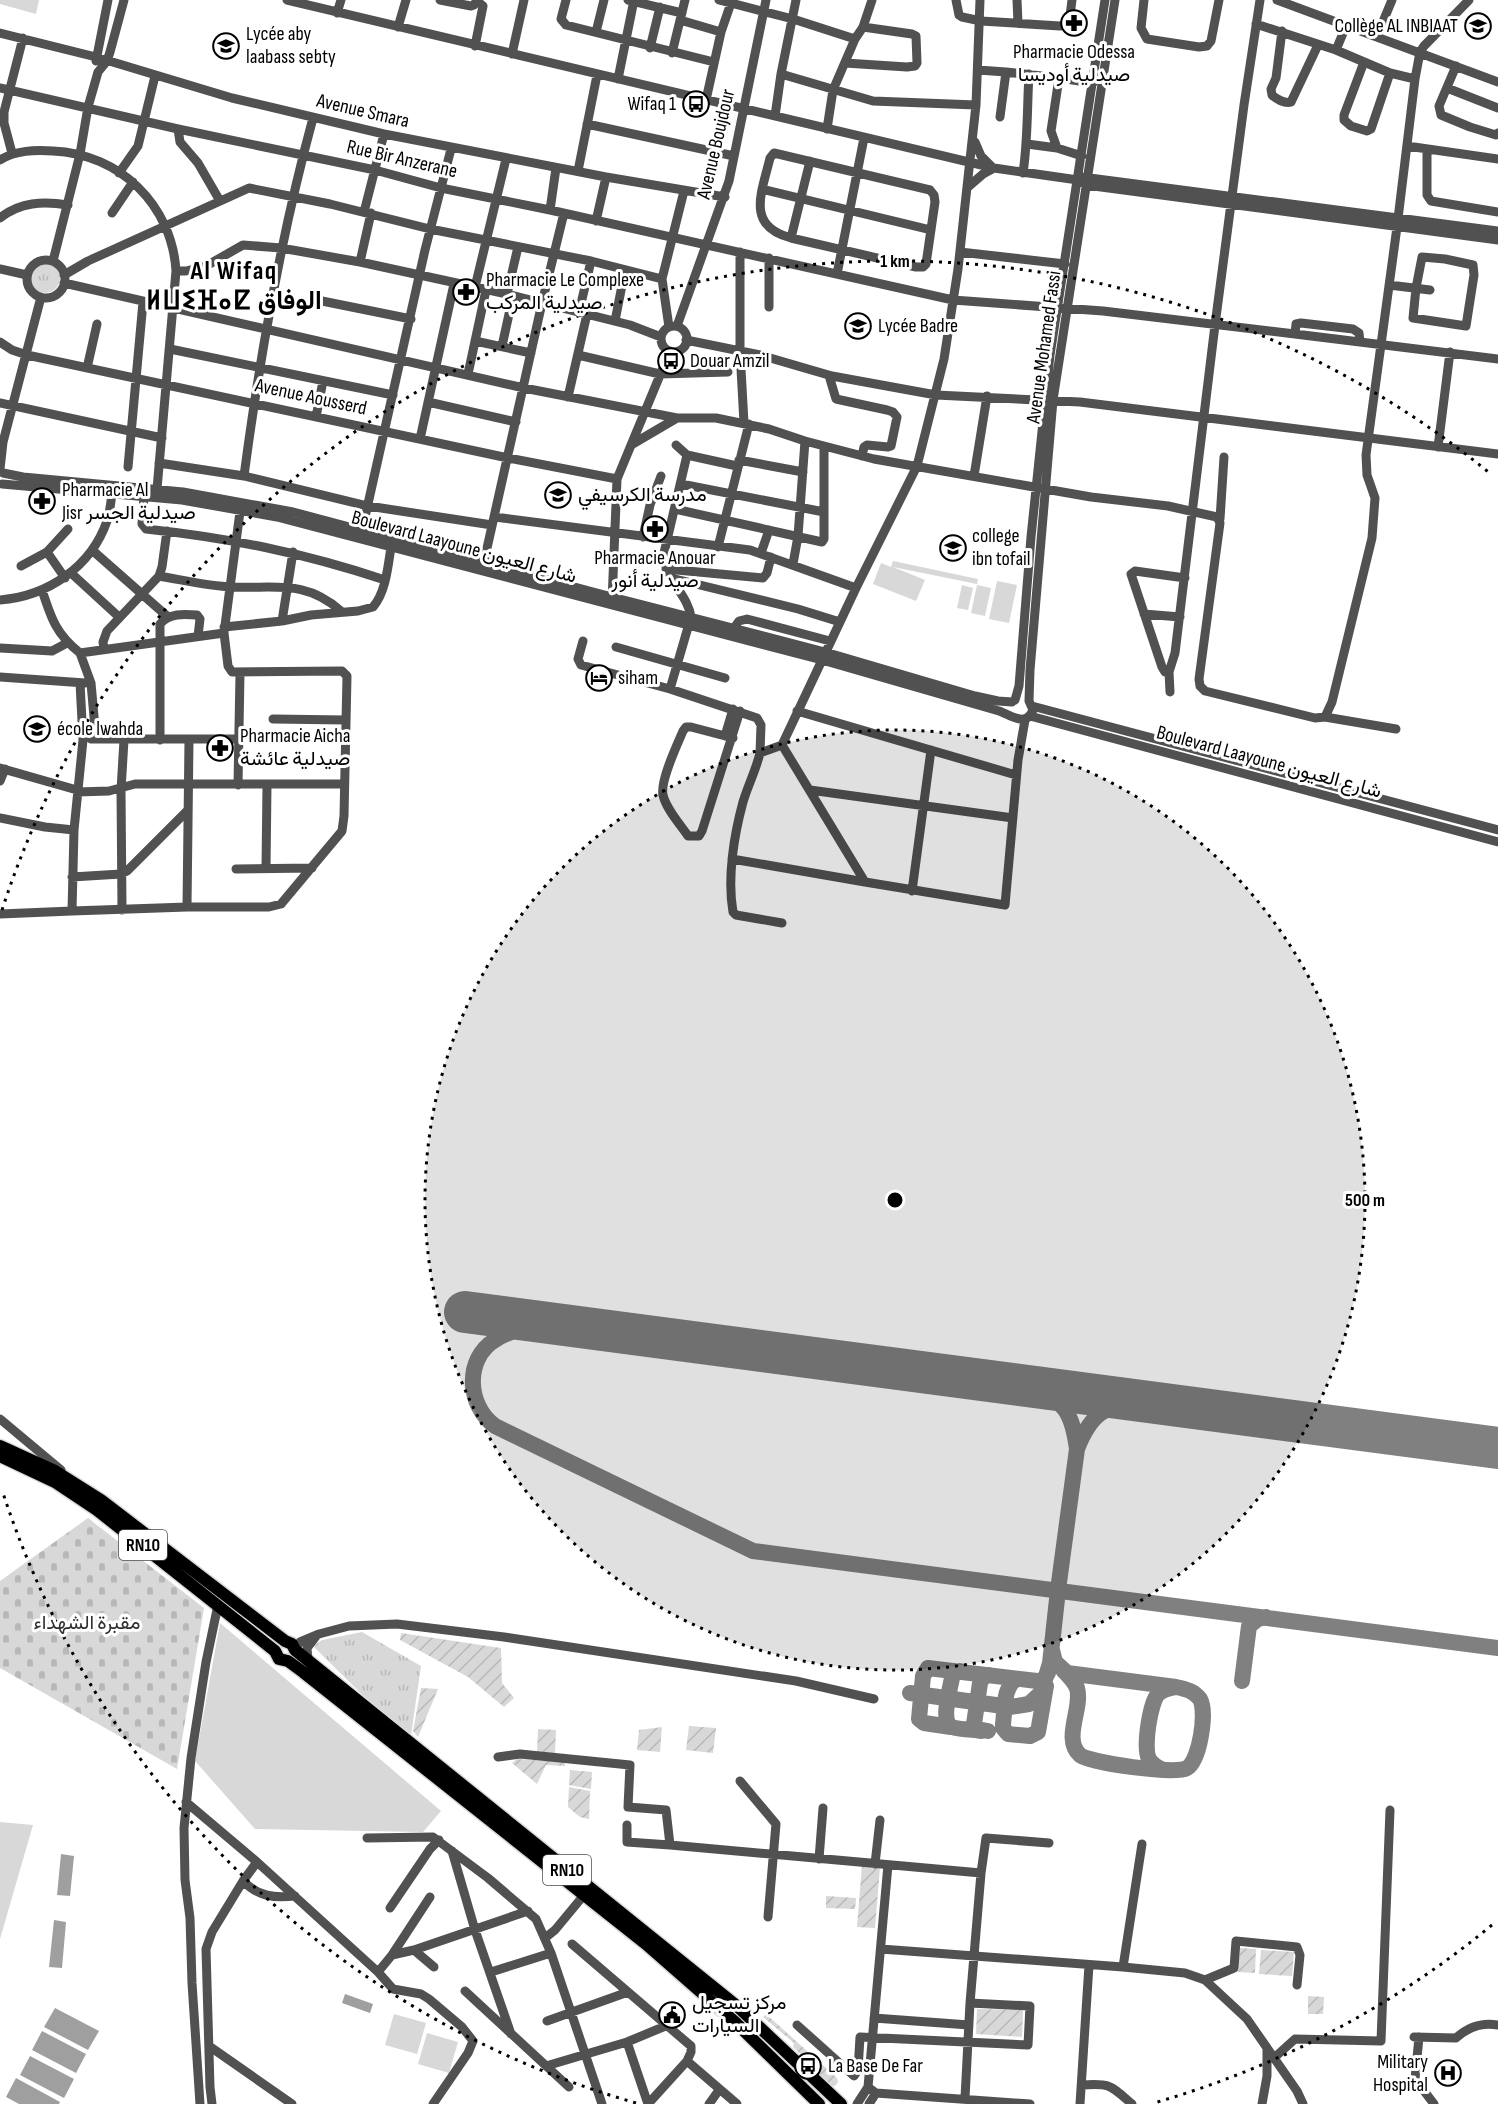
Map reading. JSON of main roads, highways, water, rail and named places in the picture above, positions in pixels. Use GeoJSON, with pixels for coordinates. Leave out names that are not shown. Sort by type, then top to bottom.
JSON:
{"type":"FeatureCollection","features":[{"type":"Feature","properties":{"kind":"main road","name":"RN10"},"geometry":{"type":"LineString","coordinates":[[0,1446],[26,1457],[81,1487],[291,1646],[738,2007],[841,2104]]}},
{"type":"Feature","properties":{"kind":"main road","name":"RN10"},"geometry":{"type":"LineString","coordinates":[[0,1456],[55,1482],[97,1509],[275,1651],[279,1659],[288,1661],[652,1950],[724,2012],[818,2104]]}},
{"type":"Feature","properties":{"kind":"main road"},"geometry":{"type":"LineString","coordinates":[[275,1651],[277,1646],[291,1646],[292,1659],[288,1661]]}},
{"type":"Feature","properties":{"kind":"place","name":"Pharmacie Odessa صيدلية أوديسا"},"geometry":{"type":"Point","coordinates":[1074,23]}},
{"type":"Feature","properties":{"kind":"place","name":"Collège AL INBIAAT"},"geometry":{"type":"Point","coordinates":[1478,26]}},
{"type":"Feature","properties":{"kind":"place","name":"Lycée aby laabass sebty"},"geometry":{"type":"Point","coordinates":[226,46]}},
{"type":"Feature","properties":{"kind":"place","name":"Wifaq 1"},"geometry":{"type":"Point","coordinates":[696,104]}},
{"type":"Feature","properties":{"kind":"place","name":"Pharmacie Le Complexe صيدلية المركب"},"geometry":{"type":"Point","coordinates":[466,292]}},
{"type":"Feature","properties":{"kind":"place","name":"Lycée Badre"},"geometry":{"type":"Point","coordinates":[858,326]}},
{"type":"Feature","properties":{"kind":"place","name":"Douar Amzil"},"geometry":{"type":"Point","coordinates":[671,361]}},
{"type":"Feature","properties":{"kind":"place","name":"مدرسة الكرسيفي"},"geometry":{"type":"Point","coordinates":[558,495]}},
{"type":"Feature","properties":{"kind":"place","name":"Pharmacie Al Jisr صيدلية الجسر"},"geometry":{"type":"Point","coordinates":[42,501]}},
{"type":"Feature","properties":{"kind":"place","name":"Pharmacie Anouar صيدلية أنور"},"geometry":{"type":"Point","coordinates":[655,529]}},
{"type":"Feature","properties":{"kind":"place","name":"college ibn tofail"},"geometry":{"type":"Point","coordinates":[953,548]}},
{"type":"Feature","properties":{"kind":"place","name":"siham"},"geometry":{"type":"Point","coordinates":[599,678]}},
{"type":"Feature","properties":{"kind":"place","name":"école lwahda"},"geometry":{"type":"Point","coordinates":[37,729]}},
{"type":"Feature","properties":{"kind":"place","name":"Pharmacie Aicha صيدلية عائشة"},"geometry":{"type":"Point","coordinates":[220,748]}},
{"type":"Feature","properties":{"kind":"place","name":"مركز تسجيل السيارات"},"geometry":{"type":"Point","coordinates":[672,2015]}},
{"type":"Feature","properties":{"kind":"place","name":"La Base De Far"},"geometry":{"type":"Point","coordinates":[808,2066]}},
{"type":"Feature","properties":{"kind":"place","name":"Military Hospital"},"geometry":{"type":"Point","coordinates":[1448,2073]}},
{"type":"Feature","properties":{"kind":"district","name":"Al Wifaq ⵍⵡⵉⴼⴰⵇ الوفاق"},"geometry":{"type":"Point","coordinates":[234,286]}},
{"type":"Feature","properties":{"kind":"park label","name":"مقبرة الشهداء"},"geometry":{"type":"Point","coordinates":[87,1623]}}]}
